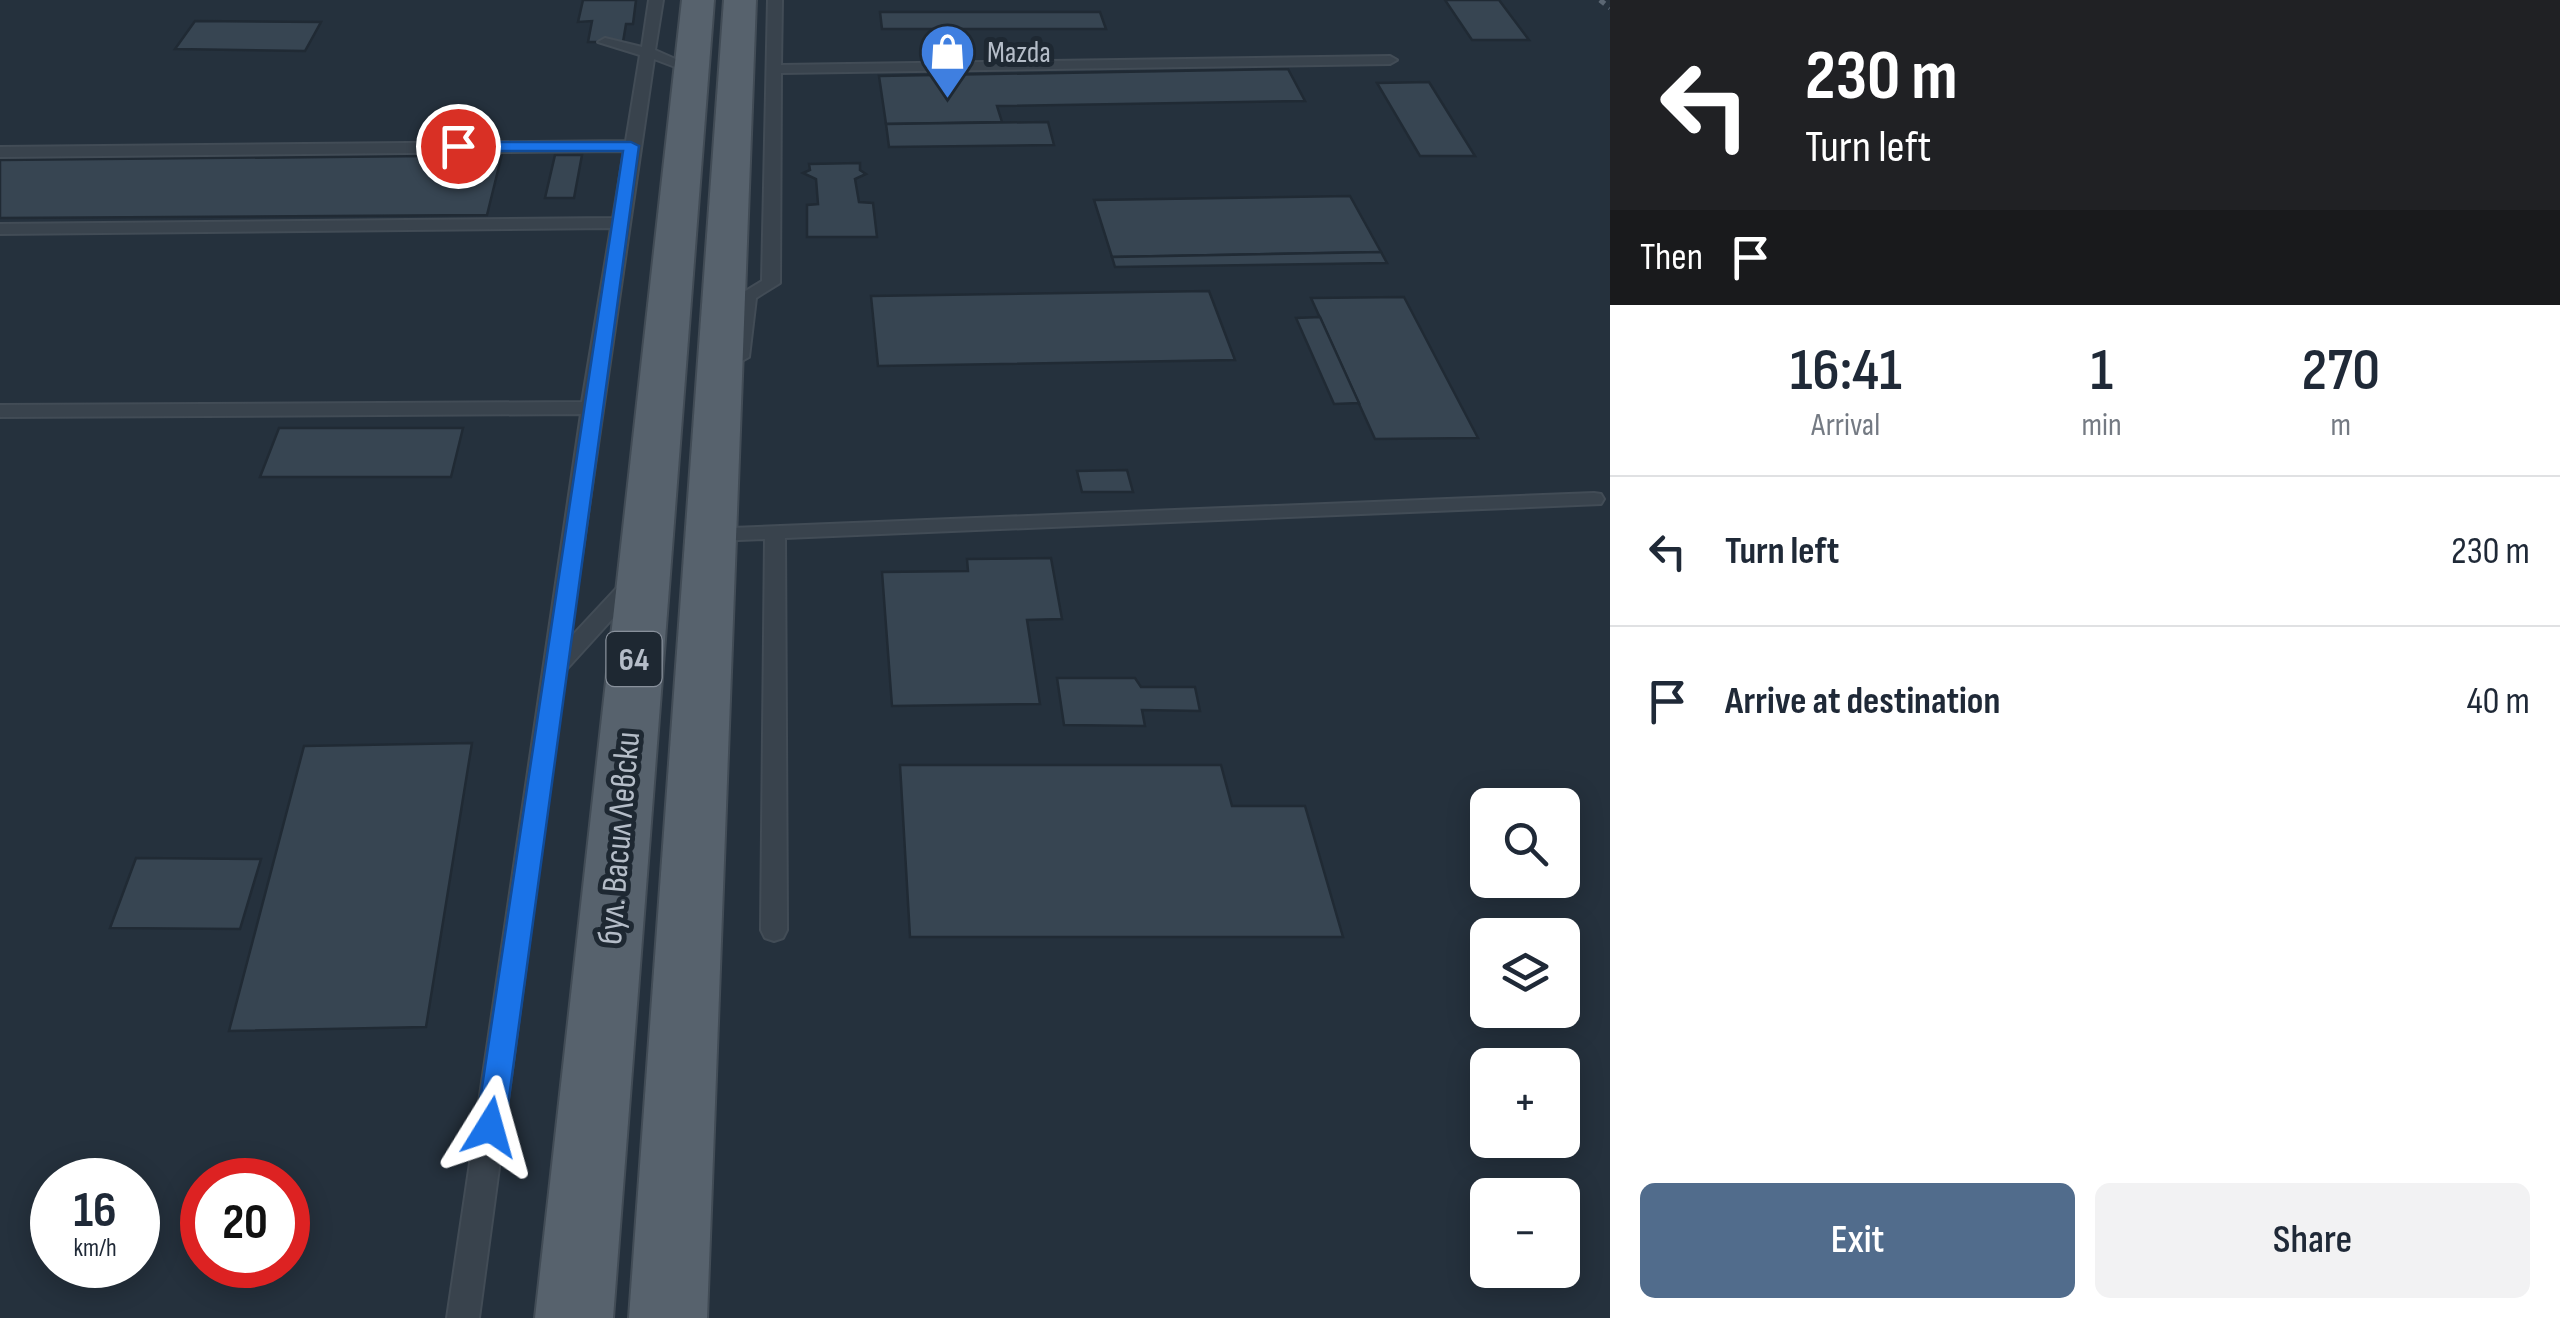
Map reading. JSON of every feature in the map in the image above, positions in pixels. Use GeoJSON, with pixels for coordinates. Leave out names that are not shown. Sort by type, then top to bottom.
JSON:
{"type":"FeatureCollection","features":[{"type":"Feature","properties":{"kind":"main road","name":"бул. Васил Левски"},"geometry":{"type":"LineString","coordinates":[[574,1318],[642,574],[669,60],[698,0]]}},
{"type":"Feature","properties":{"kind":"main road","name":"64"},"geometry":{"type":"LineString","coordinates":[[668,1318],[716,442],[753,143],[740,0]]}},
{"type":"Feature","properties":{"kind":"lane"},"geometry":{"type":"LineString","coordinates":[[464,1318],[631,146],[669,60],[656,0]]}},
{"type":"Feature","properties":{"kind":"lane"},"geometry":{"type":"LineString","coordinates":[[716,442],[734,400],[748,296],[771,284],[753,143],[774,69],[775,0]]}},
{"type":"Feature","properties":{"kind":"lane"},"geometry":{"type":"LineString","coordinates":[[604,42],[669,60]]}},
{"type":"Feature","properties":{"kind":"lane"},"geometry":{"type":"LineString","coordinates":[[774,69],[1390,60]]}},
{"type":"Feature","properties":{"kind":"lane"},"geometry":{"type":"LineString","coordinates":[[0,152],[631,146]]}},
{"type":"Feature","properties":{"kind":"lane"},"geometry":{"type":"LineString","coordinates":[[0,230],[621,223]]}},
{"type":"Feature","properties":{"kind":"lane"},"geometry":{"type":"LineString","coordinates":[[0,411],[591,408]]}},
{"type":"Feature","properties":{"kind":"lane"},"geometry":{"type":"LineString","coordinates":[[712,534],[1594,500]]}},
{"type":"Feature","properties":{"kind":"lane"},"geometry":{"type":"LineString","coordinates":[[774,930],[775,532]]}},
{"type":"Feature","properties":{"kind":"lane"},"geometry":{"type":"LineString","coordinates":[[556,668],[642,574]]}},
{"type":"Feature","properties":{"kind":"building"},"geometry":{"type":"Polygon","coordinates":[[[583,0],[636,0],[633,24],[626,24],[623,42],[588,42],[592,21],[578,22],[583,0]]]}},
{"type":"Feature","properties":{"kind":"building"},"geometry":{"type":"Polygon","coordinates":[[[1445,0],[1499,0],[1529,40],[1472,40],[1445,0]]]}},
{"type":"Feature","properties":{"kind":"building"},"geometry":{"type":"Polygon","coordinates":[[[880,12],[1100,12],[1106,29],[882,29],[880,12]]]}},
{"type":"Feature","properties":{"kind":"building"},"geometry":{"type":"Polygon","coordinates":[[[195,21],[321,22],[305,51],[175,49],[195,21]]]}},
{"type":"Feature","properties":{"kind":"building"},"geometry":{"type":"Polygon","coordinates":[[[1288,69],[1305,101],[997,106],[1002,122],[886,124],[879,76],[1288,69]]]}},
{"type":"Feature","properties":{"kind":"building"},"geometry":{"type":"Polygon","coordinates":[[[1429,82],[1475,156],[1420,156],[1377,83],[1429,82]]]}},
{"type":"Feature","properties":{"kind":"building"},"geometry":{"type":"Polygon","coordinates":[[[1048,122],[1054,145],[889,147],[886,124],[1048,122]]]}},
{"type":"Feature","properties":{"kind":"building"},"geometry":{"type":"Polygon","coordinates":[[[503,150],[487,215],[0,218],[0,160],[430,156],[431,151],[503,150]]]}},
{"type":"Feature","properties":{"kind":"building"},"geometry":{"type":"Polygon","coordinates":[[[555,155],[582,155],[574,198],[545,198],[555,155]]]}},
{"type":"Feature","properties":{"kind":"building"},"geometry":{"type":"Polygon","coordinates":[[[860,163],[860,170],[866,174],[855,179],[859,202],[873,203],[877,237],[807,237],[807,205],[818,204],[816,179],[803,173],[810,170],[809,164],[860,163]]]}},
{"type":"Feature","properties":{"kind":"building"},"geometry":{"type":"Polygon","coordinates":[[[1350,196],[1381,252],[1112,257],[1094,200],[1350,196]]]}},
{"type":"Feature","properties":{"kind":"building"},"geometry":{"type":"Polygon","coordinates":[[[1381,252],[1387,263],[1115,267],[1112,257],[1381,252]]]}},
{"type":"Feature","properties":{"kind":"building"},"geometry":{"type":"Polygon","coordinates":[[[1209,291],[1235,360],[878,366],[871,296],[1209,291]]]}},
{"type":"Feature","properties":{"kind":"building"},"geometry":{"type":"Polygon","coordinates":[[[1404,297],[1478,438],[1375,439],[1311,298],[1404,297]]]}},
{"type":"Feature","properties":{"kind":"building"},"geometry":{"type":"Polygon","coordinates":[[[1320,317],[1359,403],[1334,404],[1296,318],[1320,317]]]}},
{"type":"Feature","properties":{"kind":"building"},"geometry":{"type":"Polygon","coordinates":[[[279,428],[463,428],[451,477],[260,477],[279,428]]]}},
{"type":"Feature","properties":{"kind":"building"},"geometry":{"type":"Polygon","coordinates":[[[1127,470],[1133,492],[1082,492],[1077,471],[1127,470]]]}},
{"type":"Feature","properties":{"kind":"building"},"geometry":{"type":"Polygon","coordinates":[[[1051,558],[1062,619],[1027,620],[1040,704],[892,706],[882,572],[968,571],[967,559],[1051,558]]]}},
{"type":"Feature","properties":{"kind":"building"},"geometry":{"type":"Polygon","coordinates":[[[1057,678],[1135,678],[1141,687],[1195,687],[1200,711],[1142,710],[1145,726],[1064,725],[1057,678]]]}},
{"type":"Feature","properties":{"kind":"building"},"geometry":{"type":"Polygon","coordinates":[[[472,743],[426,1027],[229,1031],[304,746],[472,743]]]}},
{"type":"Feature","properties":{"kind":"building"},"geometry":{"type":"Polygon","coordinates":[[[900,765],[1221,765],[1232,806],[1305,806],[1343,937],[910,937],[900,765]]]}},
{"type":"Feature","properties":{"kind":"building"},"geometry":{"type":"Polygon","coordinates":[[[136,858],[261,859],[240,929],[110,928],[136,858]]]}},
{"type":"Feature","properties":{"kind":"railway"},"geometry":{"type":"LineString","coordinates":[[1600,0],[1610,8]]}},
{"type":"Feature","properties":{"kind":"place","name":"Mazda"},"geometry":{"type":"Point","coordinates":[948,101]}},
{"type":"Feature","properties":{"kind":"route"},"geometry":{"type":"LineString","coordinates":[[458,146],[631,146],[490,1127]]}}]}
